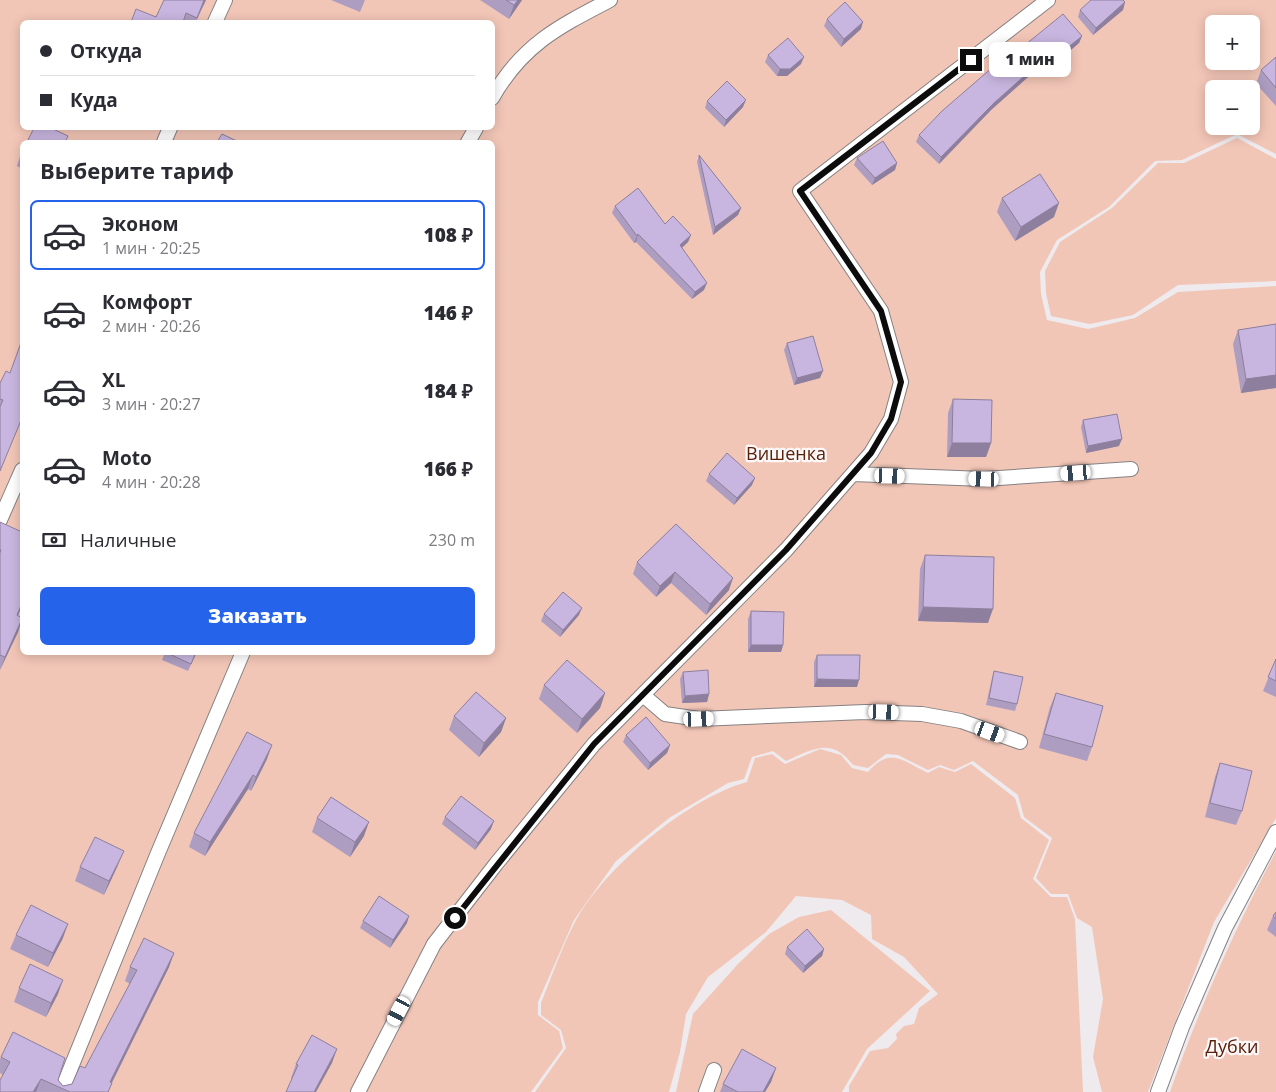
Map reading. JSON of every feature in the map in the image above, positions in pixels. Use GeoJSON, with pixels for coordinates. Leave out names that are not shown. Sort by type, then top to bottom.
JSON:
{"type":"FeatureCollection","features":[{"type":"Feature","properties":{"kind":"lane"},"geometry":{"type":"LineString","coordinates":[[216,20],[225,0]]}},
{"type":"Feature","properties":{"kind":"lane"},"geometry":{"type":"LineString","coordinates":[[495,93],[524,53],[557,28],[610,0]]}},
{"type":"Feature","properties":{"kind":"lane"},"geometry":{"type":"LineString","coordinates":[[358,1092],[434,944],[496,864],[594,744],[786,550],[871,453],[891,419],[901,382],[881,311],[800,191],[1048,0]]}},
{"type":"Feature","properties":{"kind":"lane"},"geometry":{"type":"LineString","coordinates":[[853,474],[984,479],[1131,469]]}},
{"type":"Feature","properties":{"kind":"lane"},"geometry":{"type":"LineString","coordinates":[[0,520],[20,475]]}},
{"type":"Feature","properties":{"kind":"lane"},"geometry":{"type":"LineString","coordinates":[[62,1092],[162,844],[242,655]]}},
{"type":"Feature","properties":{"kind":"lane"},"geometry":{"type":"LineString","coordinates":[[643,695],[665,714],[691,718],[865,712],[922,714],[961,721],[1020,742]]}},
{"type":"Feature","properties":{"kind":"lane"},"geometry":{"type":"LineString","coordinates":[[1158,1092],[1182,1027],[1225,928],[1276,832]]}},
{"type":"Feature","properties":{"kind":"lane"},"geometry":{"type":"LineString","coordinates":[[706,1092],[714,1070]]}},
{"type":"Feature","properties":{"kind":"green space","name":"Вишенка"},"geometry":{"type":"Polygon","coordinates":[[[0,0],[1276,0],[1276,154],[1239,135],[1260,135],[1260,80],[1205,80],[1205,135],[1235,135],[1182,160],[1155,161],[1109,207],[1057,240],[1040,272],[1041,294],[1047,320],[1088,329],[1135,318],[1178,292],[1276,286],[1276,818],[1214,922],[1148,1092],[1102,1092],[1093,1057],[1103,999],[1092,927],[1077,918],[1068,894],[1051,894],[1036,878],[1052,838],[1024,817],[1018,795],[973,761],[954,770],[940,765],[928,770],[898,755],[886,754],[868,768],[853,765],[845,756],[830,748],[814,750],[786,761],[773,751],[752,757],[744,779],[728,783],[669,818],[616,861],[574,920],[538,1002],[538,1015],[559,1031],[563,1048],[531,1092],[0,1092],[0,0]]]}},
{"type":"Feature","properties":{"kind":"green space"},"geometry":{"type":"Polygon","coordinates":[[[1237,138],[1276,159],[1276,281],[1178,285],[1133,315],[1090,324],[1051,316],[1046,293],[1045,271],[1060,242],[1112,208],[1158,163],[1184,163],[1237,138]]]}},
{"type":"Feature","properties":{"kind":"green space"},"geometry":{"type":"Polygon","coordinates":[[[820,749],[841,755],[852,768],[868,772],[876,764],[890,758],[897,758],[928,773],[939,767],[955,772],[971,764],[1015,798],[1021,818],[1049,840],[1033,879],[1051,897],[1067,897],[1075,919],[1083,1092],[849,1092],[849,1086],[870,1051],[888,1048],[897,1039],[896,1034],[904,1026],[914,1024],[919,1008],[938,994],[904,957],[872,939],[871,915],[842,900],[796,896],[766,932],[708,977],[686,1014],[680,1052],[669,1092],[535,1092],[566,1048],[561,1030],[541,1015],[541,1003],[561,951],[588,901],[627,858],[674,819],[724,790],[747,782],[755,758],[772,754],[785,764],[820,749]]]}},
{"type":"Feature","properties":{"kind":"green space","name":"Дубки"},"geometry":{"type":"Polygon","coordinates":[[[1276,851],[1276,1092],[1170,1092],[1218,969],[1276,851]]]}},
{"type":"Feature","properties":{"kind":"green space"},"geometry":{"type":"Polygon","coordinates":[[[831,910],[930,991],[867,1049],[842,1092],[676,1092],[693,1014],[738,964],[769,934],[799,917],[831,910]]]}},
{"type":"Feature","properties":{"kind":"building"},"geometry":{"type":"Polygon","coordinates":[[[164,0],[204,0],[197,18],[186,13],[184,20],[132,20],[136,9],[156,17],[164,0]]]}},
{"type":"Feature","properties":{"kind":"building"},"geometry":{"type":"Polygon","coordinates":[[[506,0],[518,0],[514,5],[506,0]]]}},
{"type":"Feature","properties":{"kind":"building"},"geometry":{"type":"Polygon","coordinates":[[[1091,0],[1123,0],[1125,2],[1096,28],[1080,10],[1091,0]]]}},
{"type":"Feature","properties":{"kind":"building"},"geometry":{"type":"Polygon","coordinates":[[[845,2],[863,22],[844,39],[827,19],[845,2]]]}},
{"type":"Feature","properties":{"kind":"building"},"geometry":{"type":"Polygon","coordinates":[[[1063,14],[1082,36],[1054,59],[1050,53],[994,103],[941,157],[919,135],[942,111],[1001,60],[1003,63],[1063,14]]]}},
{"type":"Feature","properties":{"kind":"building"},"geometry":{"type":"Polygon","coordinates":[[[788,38],[804,57],[790,69],[780,69],[768,55],[788,38]]]}},
{"type":"Feature","properties":{"kind":"building"},"geometry":{"type":"Polygon","coordinates":[[[1276,57],[1276,88],[1261,70],[1276,57]]]}},
{"type":"Feature","properties":{"kind":"building"},"geometry":{"type":"Polygon","coordinates":[[[727,81],[746,100],[726,120],[707,101],[727,81]]]}},
{"type":"Feature","properties":{"kind":"building"},"geometry":{"type":"Polygon","coordinates":[[[33,130],[55,130],[68,136],[66,140],[28,140],[33,130]]]}},
{"type":"Feature","properties":{"kind":"building"},"geometry":{"type":"Polygon","coordinates":[[[222,134],[235,140],[218,140],[222,134]]]}},
{"type":"Feature","properties":{"kind":"building"},"geometry":{"type":"Polygon","coordinates":[[[883,141],[897,163],[875,178],[857,158],[883,141]]]}},
{"type":"Feature","properties":{"kind":"building"},"geometry":{"type":"Polygon","coordinates":[[[699,155],[741,208],[715,227],[699,155]]]}},
{"type":"Feature","properties":{"kind":"building"},"geometry":{"type":"Polygon","coordinates":[[[1040,174],[1059,203],[1021,227],[1002,198],[1040,174]]]}},
{"type":"Feature","properties":{"kind":"building"},"geometry":{"type":"Polygon","coordinates":[[[638,188],[665,224],[673,216],[691,235],[680,245],[707,283],[695,292],[638,234],[637,236],[615,206],[638,188]]]}},
{"type":"Feature","properties":{"kind":"building"},"geometry":{"type":"Polygon","coordinates":[[[1276,324],[1276,375],[1246,379],[1238,330],[1276,324]]]}},
{"type":"Feature","properties":{"kind":"building"},"geometry":{"type":"Polygon","coordinates":[[[813,336],[823,371],[797,378],[787,343],[813,336]]]}},
{"type":"Feature","properties":{"kind":"building"},"geometry":{"type":"Polygon","coordinates":[[[20,346],[20,423],[0,471],[0,407],[3,400],[0,399],[0,383],[6,371],[10,373],[20,346]]]}},
{"type":"Feature","properties":{"kind":"building"},"geometry":{"type":"Polygon","coordinates":[[[953,399],[992,400],[991,443],[952,443],[953,399]]]}},
{"type":"Feature","properties":{"kind":"building"},"geometry":{"type":"Polygon","coordinates":[[[1117,414],[1122,439],[1088,446],[1083,420],[1117,414]]]}},
{"type":"Feature","properties":{"kind":"building"},"geometry":{"type":"Polygon","coordinates":[[[727,453],[755,478],[737,498],[709,474],[727,453]]]}},
{"type":"Feature","properties":{"kind":"building"},"geometry":{"type":"Polygon","coordinates":[[[0,522],[20,531],[20,608],[17,615],[20,617],[20,623],[5,657],[0,655],[0,522]]]}},
{"type":"Feature","properties":{"kind":"building"},"geometry":{"type":"Polygon","coordinates":[[[676,524],[733,578],[710,604],[675,572],[660,586],[637,562],[676,524]]]}},
{"type":"Feature","properties":{"kind":"building"},"geometry":{"type":"Polygon","coordinates":[[[925,555],[994,557],[993,609],[923,607],[925,555]]]}},
{"type":"Feature","properties":{"kind":"building"},"geometry":{"type":"Polygon","coordinates":[[[563,592],[582,608],[563,630],[544,614],[563,592]]]}},
{"type":"Feature","properties":{"kind":"building"},"geometry":{"type":"Polygon","coordinates":[[[751,611],[784,612],[783,645],[751,645],[751,611]]]}},
{"type":"Feature","properties":{"kind":"building"},"geometry":{"type":"Polygon","coordinates":[[[172,655],[195,655],[191,664],[172,655]]]}},
{"type":"Feature","properties":{"kind":"building"},"geometry":{"type":"Polygon","coordinates":[[[817,655],[860,655],[859,680],[817,679],[817,655]]]}},
{"type":"Feature","properties":{"kind":"building"},"geometry":{"type":"Polygon","coordinates":[[[1276,659],[1276,681],[1268,677],[1276,659]]]}},
{"type":"Feature","properties":{"kind":"building"},"geometry":{"type":"Polygon","coordinates":[[[567,660],[605,693],[582,719],[544,685],[567,660]]]}},
{"type":"Feature","properties":{"kind":"building"},"geometry":{"type":"Polygon","coordinates":[[[708,670],[709,694],[685,696],[683,672],[708,670]]]}},
{"type":"Feature","properties":{"kind":"building"},"geometry":{"type":"Polygon","coordinates":[[[994,671],[1023,677],[1017,704],[989,698],[994,671]]]}},
{"type":"Feature","properties":{"kind":"building"},"geometry":{"type":"Polygon","coordinates":[[[476,692],[506,718],[484,743],[454,716],[476,692]]]}},
{"type":"Feature","properties":{"kind":"building"},"geometry":{"type":"Polygon","coordinates":[[[1056,693],[1103,706],[1092,747],[1044,734],[1056,693]]]}},
{"type":"Feature","properties":{"kind":"building"},"geometry":{"type":"Polygon","coordinates":[[[646,717],[670,745],[650,763],[626,735],[646,717]]]}},
{"type":"Feature","properties":{"kind":"building"},"geometry":{"type":"Polygon","coordinates":[[[247,732],[272,745],[256,777],[253,775],[210,842],[194,833],[247,732]]]}},
{"type":"Feature","properties":{"kind":"building"},"geometry":{"type":"Polygon","coordinates":[[[1220,763],[1252,771],[1242,811],[1210,803],[1220,763]]]}},
{"type":"Feature","properties":{"kind":"building"},"geometry":{"type":"Polygon","coordinates":[[[461,796],[494,821],[478,843],[445,817],[461,796]]]}},
{"type":"Feature","properties":{"kind":"building"},"geometry":{"type":"Polygon","coordinates":[[[331,797],[369,822],[355,842],[317,818],[331,797]]]}},
{"type":"Feature","properties":{"kind":"building"},"geometry":{"type":"Polygon","coordinates":[[[95,837],[124,851],[109,881],[80,867],[95,837]]]}},
{"type":"Feature","properties":{"kind":"building"},"geometry":{"type":"Polygon","coordinates":[[[379,896],[409,916],[393,940],[363,921],[379,896]]]}},
{"type":"Feature","properties":{"kind":"building"},"geometry":{"type":"Polygon","coordinates":[[[31,905],[68,924],[53,953],[16,935],[31,905]]]}},
{"type":"Feature","properties":{"kind":"building"},"geometry":{"type":"Polygon","coordinates":[[[807,929],[824,949],[805,966],[787,947],[807,929]]]}},
{"type":"Feature","properties":{"kind":"building"},"geometry":{"type":"Polygon","coordinates":[[[144,938],[174,953],[110,1082],[112,1083],[108,1092],[70,1092],[41,1079],[33,1092],[0,1092],[0,1080],[10,1062],[1,1057],[13,1032],[65,1058],[58,1080],[63,1086],[72,1084],[80,1066],[85,1068],[137,970],[130,967],[144,938]]]}},
{"type":"Feature","properties":{"kind":"building"},"geometry":{"type":"Polygon","coordinates":[[[30,964],[63,980],[51,1003],[19,988],[30,964]]]}},
{"type":"Feature","properties":{"kind":"building"},"geometry":{"type":"Polygon","coordinates":[[[312,1035],[337,1049],[314,1092],[286,1092],[298,1065],[296,1064],[312,1035]]]}},
{"type":"Feature","properties":{"kind":"building"},"geometry":{"type":"Polygon","coordinates":[[[742,1049],[776,1068],[763,1092],[738,1092],[723,1084],[742,1049]]]}},
{"type":"Feature","properties":{"kind":"route"},"geometry":{"type":"LineString","coordinates":[[455,918],[496,864],[594,744],[786,550],[871,453],[891,419],[901,382],[881,311],[800,191],[971,60]]}}]}
